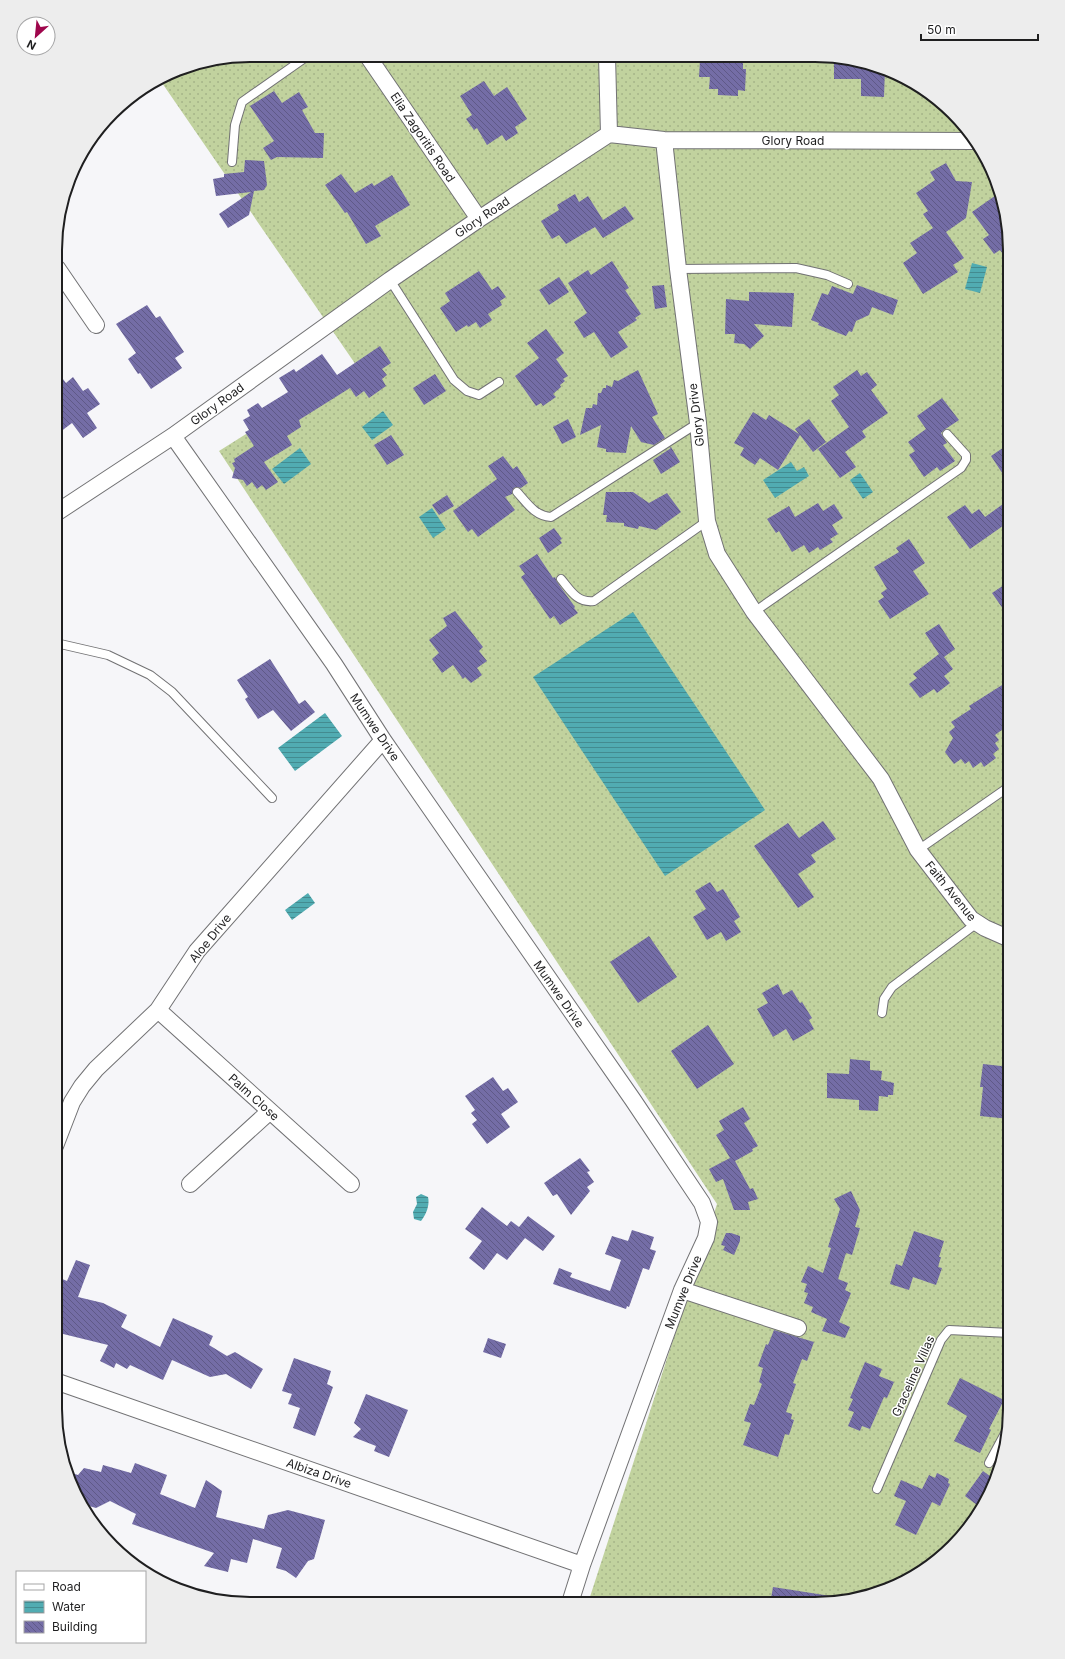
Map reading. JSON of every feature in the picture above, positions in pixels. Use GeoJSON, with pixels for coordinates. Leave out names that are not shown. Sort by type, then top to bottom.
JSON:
{"type":"FeatureCollection","features":[{"type":"Feature","properties":{"kind":"street","name":"Elia Zagoritis Road"},"geometry":{"type":"LineString","coordinates":[[372,62],[479,219]]}},
{"type":"Feature","properties":{"kind":"street"},"geometry":{"type":"LineString","coordinates":[[607,62],[609,134]]}},
{"type":"Feature","properties":{"kind":"street","name":"Glory Road"},"geometry":{"type":"LineString","coordinates":[[62,508],[173,436],[390,280],[479,219],[609,134],[664,140],[967,140]]}},
{"type":"Feature","properties":{"kind":"street","name":"Glory Drive"},"geometry":{"type":"LineString","coordinates":[[664,140],[678,269],[698,423],[707,521],[717,554],[754,612],[794,666]]}},
{"type":"Feature","properties":{"kind":"street"},"geometry":{"type":"LineString","coordinates":[[62,275],[96,325]]}},
{"type":"Feature","properties":{"kind":"street","name":"Mumwe Drive"},"geometry":{"type":"LineString","coordinates":[[173,436],[334,664],[383,740],[633,1100],[702,1203],[709,1222],[706,1238],[682,1290],[582,1565],[572,1597]]}},
{"type":"Feature","properties":{"kind":"street","name":"Faith Avenue"},"geometry":{"type":"LineString","coordinates":[[794,666],[881,779],[918,850],[971,919],[1003,936]]}},
{"type":"Feature","properties":{"kind":"street","name":"Aloe Drive"},"geometry":{"type":"LineString","coordinates":[[62,1128],[72,1102],[82,1086],[96,1069],[158,1010],[197,951],[383,740]]}},
{"type":"Feature","properties":{"kind":"street","name":"Palm Close"},"geometry":{"type":"LineString","coordinates":[[158,1010],[351,1184]]}},
{"type":"Feature","properties":{"kind":"street"},"geometry":{"type":"LineString","coordinates":[[190,1184],[270,1111]]}},
{"type":"Feature","properties":{"kind":"street"},"geometry":{"type":"LineString","coordinates":[[682,1290],[798,1328]]}},
{"type":"Feature","properties":{"kind":"street","name":"Albiza Drive"},"geometry":{"type":"LineString","coordinates":[[62,1383],[582,1565]]}},
{"type":"Feature","properties":{"kind":"lane"},"geometry":{"type":"LineString","coordinates":[[232,162],[236,125],[242,102],[299,62]]}},
{"type":"Feature","properties":{"kind":"lane"},"geometry":{"type":"LineString","coordinates":[[678,269],[796,268],[827,275],[848,284]]}},
{"type":"Feature","properties":{"kind":"lane"},"geometry":{"type":"LineString","coordinates":[[390,280],[454,380],[467,391],[479,395],[500,382]]}},
{"type":"Feature","properties":{"kind":"lane"},"geometry":{"type":"LineString","coordinates":[[518,492],[537,514],[544,517],[551,517],[698,423]]}},
{"type":"Feature","properties":{"kind":"lane"},"geometry":{"type":"LineString","coordinates":[[754,612],[961,468],[966,460],[966,455],[947,434]]}},
{"type":"Feature","properties":{"kind":"lane"},"geometry":{"type":"LineString","coordinates":[[561,579],[575,597],[586,602],[594,601],[707,521]]}},
{"type":"Feature","properties":{"kind":"lane"},"geometry":{"type":"LineString","coordinates":[[62,644],[108,655],[150,675],[172,692],[272,798]]}},
{"type":"Feature","properties":{"kind":"lane"},"geometry":{"type":"LineString","coordinates":[[918,850],[1003,791]]}},
{"type":"Feature","properties":{"kind":"lane"},"geometry":{"type":"LineString","coordinates":[[882,1014],[884,999],[892,987],[977,923]]}},
{"type":"Feature","properties":{"kind":"lane","name":"Graceline Villas"},"geometry":{"type":"LineString","coordinates":[[877,1488],[941,1340],[949,1330],[1003,1332]]}},
{"type":"Feature","properties":{"kind":"lane"},"geometry":{"type":"LineString","coordinates":[[989,1463],[999,1444]]}},
{"type":"Feature","properties":{"kind":"green space"},"geometry":{"type":"Polygon","coordinates":[[[238,62],[827,62],[864,68],[887,76],[909,87],[929,101],[948,117],[964,136],[978,156],[989,178],[997,201],[1003,238],[1003,1421],[997,1458],[989,1481],[978,1503],[964,1523],[948,1542],[929,1558],[909,1572],[887,1583],[864,1591],[827,1597],[590,1597],[717,1204],[219,451],[356,365],[162,84],[201,68],[238,62]]]}},
{"type":"Feature","properties":{"kind":"water"},"geometry":{"type":"Polygon","coordinates":[[[972,263],[987,267],[980,293],[965,289],[972,263]]]}},
{"type":"Feature","properties":{"kind":"water"},"geometry":{"type":"Polygon","coordinates":[[[383,411],[393,425],[372,440],[362,427],[383,411]]]}},
{"type":"Feature","properties":{"kind":"water"},"geometry":{"type":"Polygon","coordinates":[[[300,448],[311,464],[284,484],[272,469],[300,448]]]}},
{"type":"Feature","properties":{"kind":"water"},"geometry":{"type":"Polygon","coordinates":[[[791,462],[797,471],[804,467],[809,476],[775,498],[763,480],[791,462]]]}},
{"type":"Feature","properties":{"kind":"water"},"geometry":{"type":"Polygon","coordinates":[[[860,473],[873,492],[863,499],[850,480],[860,473]]]}},
{"type":"Feature","properties":{"kind":"water"},"geometry":{"type":"Polygon","coordinates":[[[432,508],[446,529],[433,538],[419,517],[432,508]]]}},
{"type":"Feature","properties":{"kind":"water"},"geometry":{"type":"Polygon","coordinates":[[[633,612],[765,810],[665,876],[533,677],[633,612]]]}},
{"type":"Feature","properties":{"kind":"water"},"geometry":{"type":"Polygon","coordinates":[[[325,713],[342,736],[295,771],[278,748],[325,713]]]}},
{"type":"Feature","properties":{"kind":"water"},"geometry":{"type":"Polygon","coordinates":[[[308,893],[315,903],[292,920],[285,910],[308,893]]]}},
{"type":"Feature","properties":{"kind":"water"},"geometry":{"type":"Polygon","coordinates":[[[421,1194],[428,1197],[428,1203],[427,1210],[421,1221],[414,1219],[413,1212],[417,1204],[416,1197],[421,1194]]]}},
{"type":"Feature","properties":{"kind":"building"},"geometry":{"type":"Polygon","coordinates":[[[700,62],[743,62],[743,69],[746,69],[745,91],[738,90],[738,96],[718,95],[718,89],[709,89],[710,77],[699,77],[700,62]]]}},
{"type":"Feature","properties":{"kind":"building"},"geometry":{"type":"Polygon","coordinates":[[[834,63],[864,68],[885,75],[884,97],[861,96],[861,79],[834,79],[834,63]]]}},
{"type":"Feature","properties":{"kind":"building"},"geometry":{"type":"Polygon","coordinates":[[[484,81],[494,96],[507,87],[527,119],[515,127],[518,133],[506,141],[502,135],[487,145],[477,128],[474,130],[466,119],[472,115],[460,96],[484,81]]]}},
{"type":"Feature","properties":{"kind":"building"},"geometry":{"type":"Polygon","coordinates":[[[274,91],[282,103],[299,92],[308,107],[302,110],[315,133],[324,133],[323,158],[277,157],[271,160],[263,148],[274,141],[250,106],[274,91]]]}},
{"type":"Feature","properties":{"kind":"building"},"geometry":{"type":"Polygon","coordinates":[[[245,160],[264,161],[267,185],[264,190],[254,191],[249,215],[228,228],[219,214],[251,192],[216,196],[213,179],[224,177],[224,174],[244,172],[245,160]]]}},
{"type":"Feature","properties":{"kind":"building"},"geometry":{"type":"Polygon","coordinates":[[[946,163],[956,181],[972,182],[966,218],[946,232],[964,258],[953,265],[958,272],[923,294],[903,263],[917,253],[910,243],[933,228],[923,214],[928,211],[916,193],[935,180],[930,172],[946,163]]]}},
{"type":"Feature","properties":{"kind":"building"},"geometry":{"type":"Polygon","coordinates":[[[341,174],[355,193],[372,183],[374,186],[392,175],[410,205],[375,226],[381,236],[366,244],[347,212],[345,213],[325,185],[341,174]]]}},
{"type":"Feature","properties":{"kind":"building"},"geometry":{"type":"Polygon","coordinates":[[[575,194],[579,202],[588,196],[603,220],[625,206],[634,219],[603,238],[595,227],[566,244],[559,235],[552,239],[541,221],[559,210],[557,205],[575,194]]]}},
{"type":"Feature","properties":{"kind":"building"},"geometry":{"type":"Polygon","coordinates":[[[995,196],[1003,238],[1003,254],[1000,250],[994,254],[983,239],[989,235],[972,212],[995,196]]]}},
{"type":"Feature","properties":{"kind":"building"},"geometry":{"type":"Polygon","coordinates":[[[612,261],[629,288],[625,290],[641,314],[635,318],[637,320],[618,332],[628,347],[611,358],[594,332],[584,338],[574,322],[587,313],[568,283],[588,270],[591,275],[612,261]]]}},
{"type":"Feature","properties":{"kind":"building"},"geometry":{"type":"Polygon","coordinates":[[[479,271],[492,290],[498,286],[506,297],[500,301],[502,305],[488,314],[492,320],[480,328],[476,322],[468,327],[467,325],[456,332],[440,308],[450,301],[445,293],[479,271]]]}},
{"type":"Feature","properties":{"kind":"building"},"geometry":{"type":"Polygon","coordinates":[[[559,277],[569,292],[549,305],[539,290],[559,277]]]}},
{"type":"Feature","properties":{"kind":"building"},"geometry":{"type":"Polygon","coordinates":[[[664,285],[667,307],[655,309],[652,286],[664,285]]]}},
{"type":"Feature","properties":{"kind":"building"},"geometry":{"type":"Polygon","coordinates":[[[857,285],[898,300],[893,315],[872,307],[869,315],[856,321],[852,332],[849,331],[846,336],[818,325],[819,323],[811,320],[822,293],[828,295],[832,286],[853,294],[857,285]]]}},
{"type":"Feature","properties":{"kind":"building"},"geometry":{"type":"Polygon","coordinates":[[[749,292],[794,293],[792,327],[754,324],[764,336],[750,349],[744,344],[734,343],[735,334],[725,334],[726,299],[749,301],[749,292]]]}},
{"type":"Feature","properties":{"kind":"building"},"geometry":{"type":"Polygon","coordinates":[[[147,305],[156,318],[160,316],[184,352],[175,358],[182,368],[151,389],[128,359],[136,353],[116,324],[147,305]]]}},
{"type":"Feature","properties":{"kind":"building"},"geometry":{"type":"Polygon","coordinates":[[[546,329],[564,353],[556,359],[568,376],[563,379],[565,381],[560,385],[561,387],[553,394],[556,397],[543,406],[541,403],[536,406],[515,376],[539,358],[527,343],[546,329]]]}},
{"type":"Feature","properties":{"kind":"building"},"geometry":{"type":"Polygon","coordinates":[[[380,346],[391,363],[382,369],[387,375],[382,379],[386,386],[369,398],[364,391],[356,397],[350,388],[299,420],[301,427],[287,436],[292,445],[264,462],[278,482],[266,490],[262,485],[257,489],[252,482],[247,486],[243,480],[232,478],[235,468],[232,463],[235,462],[234,459],[254,446],[245,432],[249,430],[243,420],[250,416],[247,410],[258,403],[262,408],[288,392],[279,378],[294,369],[296,372],[322,354],[337,375],[380,346]]]}},
{"type":"Feature","properties":{"kind":"building"},"geometry":{"type":"Polygon","coordinates":[[[638,370],[658,414],[652,417],[665,438],[654,445],[641,442],[631,426],[626,453],[606,452],[606,449],[597,447],[601,425],[580,435],[586,408],[592,408],[593,404],[597,405],[598,393],[601,393],[603,388],[606,388],[606,385],[612,387],[614,380],[618,381],[638,370]]]}},
{"type":"Feature","properties":{"kind":"building"},"geometry":{"type":"Polygon","coordinates":[[[857,370],[861,376],[867,372],[877,385],[871,390],[888,413],[862,431],[866,437],[845,452],[856,467],[840,478],[818,449],[849,427],[831,401],[839,395],[833,387],[857,370]]]}},
{"type":"Feature","properties":{"kind":"building"},"geometry":{"type":"Polygon","coordinates":[[[435,374],[446,391],[424,405],[413,388],[435,374]]]}},
{"type":"Feature","properties":{"kind":"building"},"geometry":{"type":"Polygon","coordinates":[[[73,377],[83,391],[88,388],[100,404],[87,413],[97,428],[83,438],[72,423],[62,430],[62,378],[66,383],[73,377]]]}},
{"type":"Feature","properties":{"kind":"building"},"geometry":{"type":"Polygon","coordinates":[[[942,398],[959,420],[941,433],[947,443],[943,445],[955,461],[940,471],[937,467],[924,477],[909,455],[915,451],[908,442],[926,429],[917,416],[942,398]]]}},
{"type":"Feature","properties":{"kind":"building"},"geometry":{"type":"Polygon","coordinates":[[[753,412],[766,420],[769,415],[799,434],[795,429],[809,419],[826,442],[813,452],[800,435],[778,470],[760,458],[755,465],[740,455],[744,448],[734,443],[753,412]]]}},
{"type":"Feature","properties":{"kind":"building"},"geometry":{"type":"Polygon","coordinates":[[[568,419],[576,437],[562,444],[553,427],[568,419]]]}},
{"type":"Feature","properties":{"kind":"building"},"geometry":{"type":"Polygon","coordinates":[[[391,435],[404,455],[387,465],[374,445],[391,435]]]}},
{"type":"Feature","properties":{"kind":"building"},"geometry":{"type":"Polygon","coordinates":[[[671,447],[680,462],[661,474],[653,460],[671,447]]]}},
{"type":"Feature","properties":{"kind":"building"},"geometry":{"type":"Polygon","coordinates":[[[1003,448],[1003,474],[991,456],[1003,448]]]}},
{"type":"Feature","properties":{"kind":"building"},"geometry":{"type":"Polygon","coordinates":[[[503,456],[513,469],[517,466],[528,483],[521,488],[514,488],[512,494],[505,497],[515,510],[478,537],[472,529],[468,532],[453,511],[497,479],[488,466],[503,456]]]}},
{"type":"Feature","properties":{"kind":"building"},"geometry":{"type":"Polygon","coordinates":[[[606,492],[633,492],[649,503],[667,493],[681,512],[656,530],[639,526],[638,529],[624,526],[624,523],[606,522],[607,515],[603,515],[606,492]]]}},
{"type":"Feature","properties":{"kind":"building"},"geometry":{"type":"Polygon","coordinates":[[[447,495],[454,506],[439,515],[432,505],[447,495]]]}},
{"type":"Feature","properties":{"kind":"building"},"geometry":{"type":"Polygon","coordinates":[[[818,503],[823,511],[834,504],[843,518],[832,525],[838,534],[830,539],[833,542],[820,550],[818,547],[809,553],[804,545],[792,552],[779,531],[776,533],[767,519],[789,506],[795,517],[818,503]]]}},
{"type":"Feature","properties":{"kind":"building"},"geometry":{"type":"Polygon","coordinates":[[[1003,504],[1003,526],[970,549],[947,517],[965,505],[972,514],[979,509],[985,517],[1003,504]]]}},
{"type":"Feature","properties":{"kind":"building"},"geometry":{"type":"Polygon","coordinates":[[[554,528],[562,539],[560,540],[562,543],[548,553],[539,538],[554,528]]]}},
{"type":"Feature","properties":{"kind":"building"},"geometry":{"type":"Polygon","coordinates":[[[909,539],[925,563],[913,571],[929,594],[890,619],[878,601],[884,597],[881,593],[887,589],[874,567],[899,552],[896,548],[909,539]]]}},
{"type":"Feature","properties":{"kind":"building"},"geometry":{"type":"Polygon","coordinates":[[[537,554],[553,578],[555,577],[578,613],[560,625],[554,616],[550,619],[521,577],[525,574],[519,566],[537,554]]]}},
{"type":"Feature","properties":{"kind":"building"},"geometry":{"type":"Polygon","coordinates":[[[1003,586],[1003,609],[992,593],[1003,586]]]}},
{"type":"Feature","properties":{"kind":"building"},"geometry":{"type":"Polygon","coordinates":[[[455,611],[483,647],[479,651],[487,661],[477,668],[482,675],[471,683],[465,677],[463,679],[453,665],[442,673],[432,659],[439,653],[429,640],[447,626],[443,618],[455,611]]]}},
{"type":"Feature","properties":{"kind":"building"},"geometry":{"type":"Polygon","coordinates":[[[939,624],[955,649],[944,657],[953,669],[944,676],[950,683],[937,693],[934,689],[920,698],[909,684],[917,678],[913,674],[939,654],[925,633],[939,624]]]}},
{"type":"Feature","properties":{"kind":"building"},"geometry":{"type":"Polygon","coordinates":[[[270,659],[299,704],[305,700],[315,712],[291,731],[273,710],[258,719],[245,699],[248,697],[237,680],[270,659]]]}},
{"type":"Feature","properties":{"kind":"building"},"geometry":{"type":"Polygon","coordinates":[[[1003,684],[1003,729],[995,735],[999,740],[995,743],[999,749],[993,754],[996,758],[984,767],[981,762],[973,768],[969,761],[965,764],[961,759],[954,764],[945,752],[953,738],[949,732],[955,727],[951,722],[971,709],[969,706],[1003,684]]]}},
{"type":"Feature","properties":{"kind":"building"},"geometry":{"type":"Polygon","coordinates":[[[823,821],[836,839],[811,855],[816,862],[798,874],[814,897],[798,908],[754,846],[788,823],[799,838],[823,821]]]}},
{"type":"Feature","properties":{"kind":"building"},"geometry":{"type":"Polygon","coordinates":[[[710,882],[717,892],[723,889],[740,917],[734,921],[741,932],[726,941],[721,932],[707,940],[693,917],[706,909],[695,891],[710,882]]]}},
{"type":"Feature","properties":{"kind":"building"},"geometry":{"type":"Polygon","coordinates":[[[649,936],[677,977],[638,1003],[610,962],[649,936]]]}},
{"type":"Feature","properties":{"kind":"building"},"geometry":{"type":"Polygon","coordinates":[[[778,984],[783,995],[792,990],[812,1018],[809,1020],[814,1029],[793,1041],[786,1029],[773,1037],[757,1009],[768,1003],[762,993],[778,984]]]}},
{"type":"Feature","properties":{"kind":"building"},"geometry":{"type":"Polygon","coordinates":[[[708,1025],[734,1064],[697,1089],[671,1051],[708,1025]]]}},
{"type":"Feature","properties":{"kind":"building"},"geometry":{"type":"Polygon","coordinates":[[[850,1059],[870,1061],[870,1070],[882,1071],[881,1080],[894,1083],[893,1095],[888,1095],[888,1097],[879,1096],[878,1111],[859,1110],[859,1100],[827,1098],[827,1073],[849,1074],[850,1059]]]}},
{"type":"Feature","properties":{"kind":"building"},"geometry":{"type":"Polygon","coordinates":[[[983,1064],[1003,1066],[1003,1118],[980,1116],[983,1087],[980,1087],[983,1064]]]}},
{"type":"Feature","properties":{"kind":"building"},"geometry":{"type":"Polygon","coordinates":[[[493,1077],[503,1091],[508,1088],[518,1102],[501,1114],[510,1127],[487,1144],[472,1124],[477,1120],[471,1113],[475,1110],[465,1096],[493,1077]]]}},
{"type":"Feature","properties":{"kind":"building"},"geometry":{"type":"Polygon","coordinates":[[[743,1107],[750,1119],[744,1123],[758,1146],[752,1149],[753,1151],[735,1161],[750,1189],[753,1188],[758,1199],[748,1202],[750,1210],[734,1210],[723,1179],[716,1182],[709,1169],[730,1158],[716,1135],[724,1130],[719,1121],[743,1107]]]}},
{"type":"Feature","properties":{"kind":"building"},"geometry":{"type":"Polygon","coordinates":[[[580,1158],[590,1171],[587,1172],[594,1182],[587,1187],[590,1191],[571,1215],[557,1194],[553,1196],[544,1183],[580,1158]]]}},
{"type":"Feature","properties":{"kind":"building"},"geometry":{"type":"Polygon","coordinates":[[[851,1191],[860,1210],[855,1227],[860,1228],[852,1255],[846,1253],[838,1279],[848,1283],[845,1290],[851,1293],[839,1322],[850,1327],[845,1338],[822,1331],[827,1319],[811,1312],[813,1307],[804,1303],[808,1293],[804,1292],[807,1284],[801,1282],[808,1266],[823,1273],[831,1248],[828,1247],[840,1209],[834,1199],[851,1191]]]}},
{"type":"Feature","properties":{"kind":"building"},"geometry":{"type":"Polygon","coordinates":[[[482,1207],[507,1226],[511,1221],[519,1227],[528,1216],[555,1236],[543,1251],[525,1238],[507,1260],[497,1253],[484,1270],[469,1258],[482,1241],[465,1229],[482,1207]]]}},
{"type":"Feature","properties":{"kind":"building"},"geometry":{"type":"Polygon","coordinates":[[[632,1230],[654,1237],[650,1249],[656,1251],[649,1270],[643,1268],[629,1307],[627,1306],[626,1309],[553,1284],[559,1268],[572,1273],[570,1277],[610,1291],[621,1260],[605,1254],[612,1236],[628,1241],[632,1230]]]}},
{"type":"Feature","properties":{"kind":"building"},"geometry":{"type":"Polygon","coordinates":[[[914,1231],[944,1241],[939,1257],[941,1257],[938,1267],[942,1268],[936,1285],[913,1277],[909,1290],[890,1284],[896,1264],[902,1266],[914,1231]]]}},
{"type":"Feature","properties":{"kind":"building"},"geometry":{"type":"Polygon","coordinates":[[[726,1233],[740,1236],[740,1241],[734,1255],[723,1250],[725,1246],[721,1245],[726,1233]]]}},
{"type":"Feature","properties":{"kind":"building"},"geometry":{"type":"Polygon","coordinates":[[[76,1260],[90,1265],[78,1297],[103,1303],[127,1315],[121,1327],[160,1347],[173,1318],[213,1336],[209,1345],[227,1356],[235,1352],[263,1369],[251,1389],[226,1374],[210,1377],[172,1360],[163,1380],[130,1365],[127,1369],[116,1363],[114,1368],[100,1361],[108,1345],[62,1334],[62,1279],[67,1281],[76,1260]]]}},
{"type":"Feature","properties":{"kind":"building"},"geometry":{"type":"Polygon","coordinates":[[[774,1330],[814,1342],[807,1361],[802,1359],[793,1383],[796,1384],[786,1412],[792,1414],[791,1419],[794,1420],[789,1435],[785,1434],[778,1457],[743,1445],[751,1423],[744,1421],[750,1404],[754,1405],[762,1384],[759,1382],[763,1368],[758,1366],[766,1344],[768,1345],[774,1330]]]}},
{"type":"Feature","properties":{"kind":"building"},"geometry":{"type":"Polygon","coordinates":[[[488,1338],[506,1344],[501,1358],[483,1352],[488,1338]]]}},
{"type":"Feature","properties":{"kind":"building"},"geometry":{"type":"Polygon","coordinates":[[[294,1358],[331,1371],[327,1384],[333,1387],[315,1436],[293,1428],[300,1408],[288,1404],[292,1394],[282,1391],[294,1358]]]}},
{"type":"Feature","properties":{"kind":"building"},"geometry":{"type":"Polygon","coordinates":[[[865,1362],[882,1369],[879,1376],[894,1382],[887,1398],[884,1397],[870,1429],[862,1426],[860,1431],[848,1426],[854,1412],[848,1410],[853,1399],[850,1398],[865,1362]]]}},
{"type":"Feature","properties":{"kind":"building"},"geometry":{"type":"Polygon","coordinates":[[[960,1378],[1003,1400],[989,1429],[991,1430],[980,1453],[954,1441],[967,1416],[947,1404],[960,1378]]]}},
{"type":"Feature","properties":{"kind":"building"},"geometry":{"type":"Polygon","coordinates":[[[366,1394],[408,1410],[389,1457],[374,1451],[376,1446],[353,1437],[361,1429],[354,1423],[366,1394]]]}},
{"type":"Feature","properties":{"kind":"building"},"geometry":{"type":"Polygon","coordinates":[[[135,1463],[167,1475],[160,1494],[195,1508],[206,1480],[222,1491],[216,1517],[264,1529],[268,1515],[288,1510],[325,1520],[314,1559],[308,1561],[296,1578],[286,1571],[276,1568],[282,1548],[253,1539],[247,1563],[231,1559],[228,1572],[204,1566],[214,1553],[132,1524],[136,1514],[110,1501],[96,1508],[89,1506],[81,1492],[74,1474],[78,1475],[84,1468],[101,1472],[103,1465],[131,1473],[135,1463]]]}},
{"type":"Feature","properties":{"kind":"building"},"geometry":{"type":"Polygon","coordinates":[[[983,1471],[991,1476],[977,1505],[965,1496],[983,1471]]]}},
{"type":"Feature","properties":{"kind":"building"},"geometry":{"type":"Polygon","coordinates":[[[937,1473],[949,1479],[948,1483],[950,1484],[940,1506],[932,1502],[916,1535],[895,1525],[906,1501],[894,1496],[901,1480],[922,1489],[929,1475],[935,1478],[937,1473]]]}},
{"type":"Feature","properties":{"kind":"building"},"geometry":{"type":"Polygon","coordinates":[[[773,1587],[832,1596],[827,1597],[771,1597],[773,1587]]]}}]}
